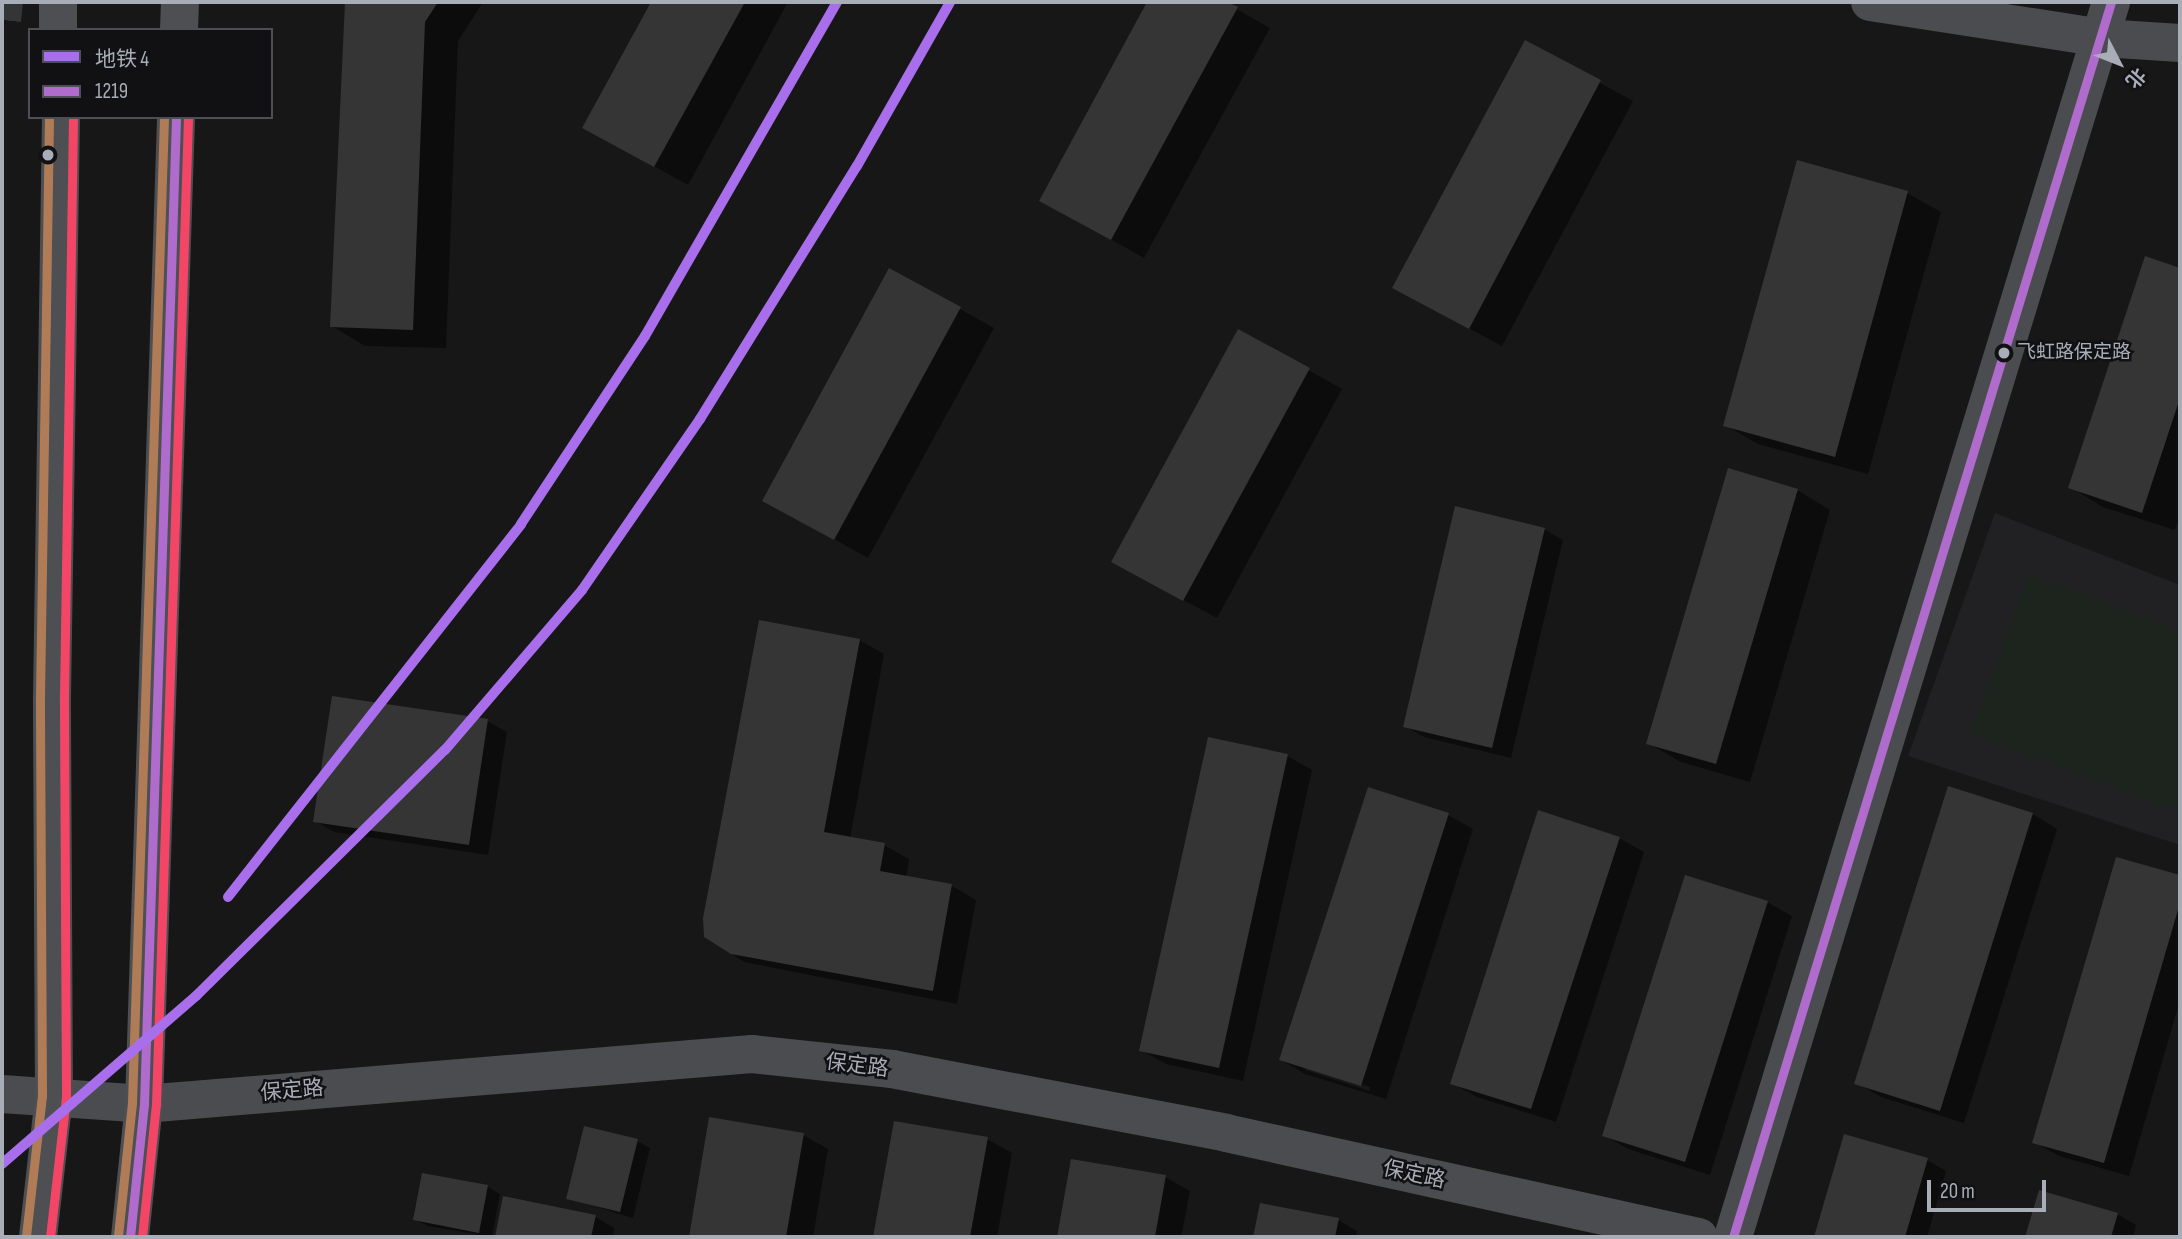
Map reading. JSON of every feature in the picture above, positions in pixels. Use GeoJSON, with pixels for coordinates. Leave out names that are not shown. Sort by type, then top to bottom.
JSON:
{"type":"FeatureCollection","features":[{"type":"Feature","properties":{"kind":"main road"},"geometry":{"type":"LineString","coordinates":[[58,2],[58,28]]}},
{"type":"Feature","properties":{"kind":"main road"},"geometry":{"type":"LineString","coordinates":[[179,28],[180,2]]}},
{"type":"Feature","properties":{"kind":"main road"},"geometry":{"type":"LineString","coordinates":[[38,1237],[54,1096],[52,697],[61,119]]}},
{"type":"Feature","properties":{"kind":"main road"},"geometry":{"type":"LineString","coordinates":[[130,1237],[144,1104],[176,119]]}},
{"type":"Feature","properties":{"kind":"street"},"geometry":{"type":"LineString","coordinates":[[1870,2],[2089,36],[2180,43]]}},
{"type":"Feature","properties":{"kind":"street"},"geometry":{"type":"LineString","coordinates":[[1733,1237],[2089,36],[2111,2]]}},
{"type":"Feature","properties":{"kind":"street","name":"保定路"},"geometry":{"type":"LineString","coordinates":[[2,1094],[144,1104],[752,1054],[892,1069],[1226,1133],[1699,1237]]}},
{"type":"Feature","properties":{"kind":"shaded area"},"geometry":{"type":"Polygon","coordinates":[[[1995,513],[2180,585],[2180,845],[1908,756],[1995,513]]]}},
{"type":"Feature","properties":{"kind":"shaded area"},"geometry":{"type":"Polygon","coordinates":[[[2029,574],[2180,630],[2180,812],[1970,734],[2029,574]]]}},
{"type":"Feature","properties":{"kind":"building"},"geometry":{"type":"Polygon","coordinates":[[[345,2],[438,2],[425,22],[413,330],[330,327],[345,2]]]}},
{"type":"Feature","properties":{"kind":"building"},"geometry":{"type":"Polygon","coordinates":[[[651,2],[745,2],[654,167],[582,128],[651,2]]]}},
{"type":"Feature","properties":{"kind":"building"},"geometry":{"type":"Polygon","coordinates":[[[1147,2],[1227,2],[1238,7],[1111,240],[1039,201],[1147,2]]]}},
{"type":"Feature","properties":{"kind":"building"},"geometry":{"type":"Polygon","coordinates":[[[1525,40],[1601,80],[1469,329],[1392,288],[1525,40]]]}},
{"type":"Feature","properties":{"kind":"building"},"geometry":{"type":"Polygon","coordinates":[[[1797,160],[1908,191],[1835,457],[1723,426],[1797,160]]]}},
{"type":"Feature","properties":{"kind":"building"},"geometry":{"type":"Polygon","coordinates":[[[2145,256],[2180,268],[2180,398],[2142,513],[2068,488],[2145,256]]]}},
{"type":"Feature","properties":{"kind":"building"},"geometry":{"type":"Polygon","coordinates":[[[889,268],[961,307],[834,540],[762,501],[889,268]]]}},
{"type":"Feature","properties":{"kind":"building"},"geometry":{"type":"Polygon","coordinates":[[[1238,329],[1310,368],[1183,601],[1111,562],[1238,329]]]}},
{"type":"Feature","properties":{"kind":"building"},"geometry":{"type":"Polygon","coordinates":[[[1728,468],[1798,489],[1716,764],[1646,744],[1728,468]]]}},
{"type":"Feature","properties":{"kind":"building"},"geometry":{"type":"Polygon","coordinates":[[[1455,506],[1545,528],[1492,748],[1403,727],[1455,506]]]}},
{"type":"Feature","properties":{"kind":"building"},"geometry":{"type":"Polygon","coordinates":[[[759,620],[860,639],[824,832],[885,843],[880,871],[952,884],[933,991],[731,954],[704,937],[703,918],[759,620]]]}},
{"type":"Feature","properties":{"kind":"building"},"geometry":{"type":"Polygon","coordinates":[[[332,696],[488,719],[469,845],[313,822],[332,696]]]}},
{"type":"Feature","properties":{"kind":"building"},"geometry":{"type":"Polygon","coordinates":[[[1208,737],[1288,754],[1219,1068],[1139,1051],[1208,737]]]}},
{"type":"Feature","properties":{"kind":"building"},"geometry":{"type":"Polygon","coordinates":[[[1948,786],[2033,813],[1940,1111],[1854,1084],[1948,786]]]}},
{"type":"Feature","properties":{"kind":"building"},"geometry":{"type":"Polygon","coordinates":[[[1368,787],[1449,813],[1361,1086],[1279,1060],[1368,787]]]}},
{"type":"Feature","properties":{"kind":"building"},"geometry":{"type":"Polygon","coordinates":[[[1538,810],[1620,837],[1531,1109],[1450,1084],[1538,810]]]}},
{"type":"Feature","properties":{"kind":"building"},"geometry":{"type":"Polygon","coordinates":[[[2116,857],[2180,875],[2180,903],[2104,1163],[2032,1143],[2116,857]]]}},
{"type":"Feature","properties":{"kind":"building"},"geometry":{"type":"Polygon","coordinates":[[[1685,875],[1768,901],[1685,1162],[1602,1136],[1685,875]]]}},
{"type":"Feature","properties":{"kind":"building"},"geometry":{"type":"Polygon","coordinates":[[[709,1117],[804,1133],[786,1237],[689,1237],[709,1117]]]}},
{"type":"Feature","properties":{"kind":"building"},"geometry":{"type":"Polygon","coordinates":[[[894,1121],[988,1137],[970,1237],[873,1237],[894,1121]]]}},
{"type":"Feature","properties":{"kind":"building"},"geometry":{"type":"Polygon","coordinates":[[[584,1126],[638,1139],[620,1212],[566,1199],[584,1126]]]}},
{"type":"Feature","properties":{"kind":"building"},"geometry":{"type":"Polygon","coordinates":[[[1844,1134],[1928,1158],[1905,1237],[1814,1237],[1844,1134]]]}},
{"type":"Feature","properties":{"kind":"building"},"geometry":{"type":"Polygon","coordinates":[[[1071,1159],[1166,1175],[1155,1237],[1057,1237],[1071,1159]]]}},
{"type":"Feature","properties":{"kind":"building"},"geometry":{"type":"Polygon","coordinates":[[[422,1173],[488,1185],[479,1233],[413,1220],[422,1173]]]}},
{"type":"Feature","properties":{"kind":"building"},"geometry":{"type":"Polygon","coordinates":[[[2039,1190],[2118,1213],[2111,1237],[2025,1237],[2039,1190]]]}},
{"type":"Feature","properties":{"kind":"building"},"geometry":{"type":"Polygon","coordinates":[[[503,1196],[596,1215],[591,1237],[495,1237],[503,1196]]]}},
{"type":"Feature","properties":{"kind":"building"},"geometry":{"type":"Polygon","coordinates":[[[1260,1203],[1339,1218],[1335,1237],[1253,1237],[1260,1203]]]}},
{"type":"Feature","properties":{"kind":"tunnel"},"geometry":{"type":"LineString","coordinates":[[2,20],[4,2]]}},
{"type":"Feature","properties":{"kind":"metro line","name":"4"},"geometry":{"type":"LineString","coordinates":[[228,897],[521,524],[645,336],[837,2]]}},
{"type":"Feature","properties":{"kind":"metro line","name":"4"},"geometry":{"type":"LineString","coordinates":[[2,1164],[196,996],[445,750],[582,590],[700,419],[857,166],[950,2]]}},
{"type":"Feature","properties":{"kind":"transit line","name":"1219"},"geometry":{"type":"LineString","coordinates":[[1733,1237],[2111,2]]}},
{"type":"Feature","properties":{"kind":"transit line"},"geometry":{"type":"LineString","coordinates":[[26,1236],[42,1095],[40,697],[49,119]]}},
{"type":"Feature","properties":{"kind":"transit line"},"geometry":{"type":"LineString","coordinates":[[50,1237],[66,1096],[64,697],[73,119]]}},
{"type":"Feature","properties":{"kind":"transit line"},"geometry":{"type":"LineString","coordinates":[[118,1236],[132,1103],[164,119]]}},
{"type":"Feature","properties":{"kind":"transit line","name":"1219"},"geometry":{"type":"LineString","coordinates":[[130,1237],[144,1104],[176,119]]}},
{"type":"Feature","properties":{"kind":"transit line"},"geometry":{"type":"LineString","coordinates":[[142,1237],[156,1104],[188,119]]}},
{"type":"Feature","properties":{"kind":"place","name":"飞虹路保定路"},"geometry":{"type":"Point","coordinates":[2004,353]}}]}
